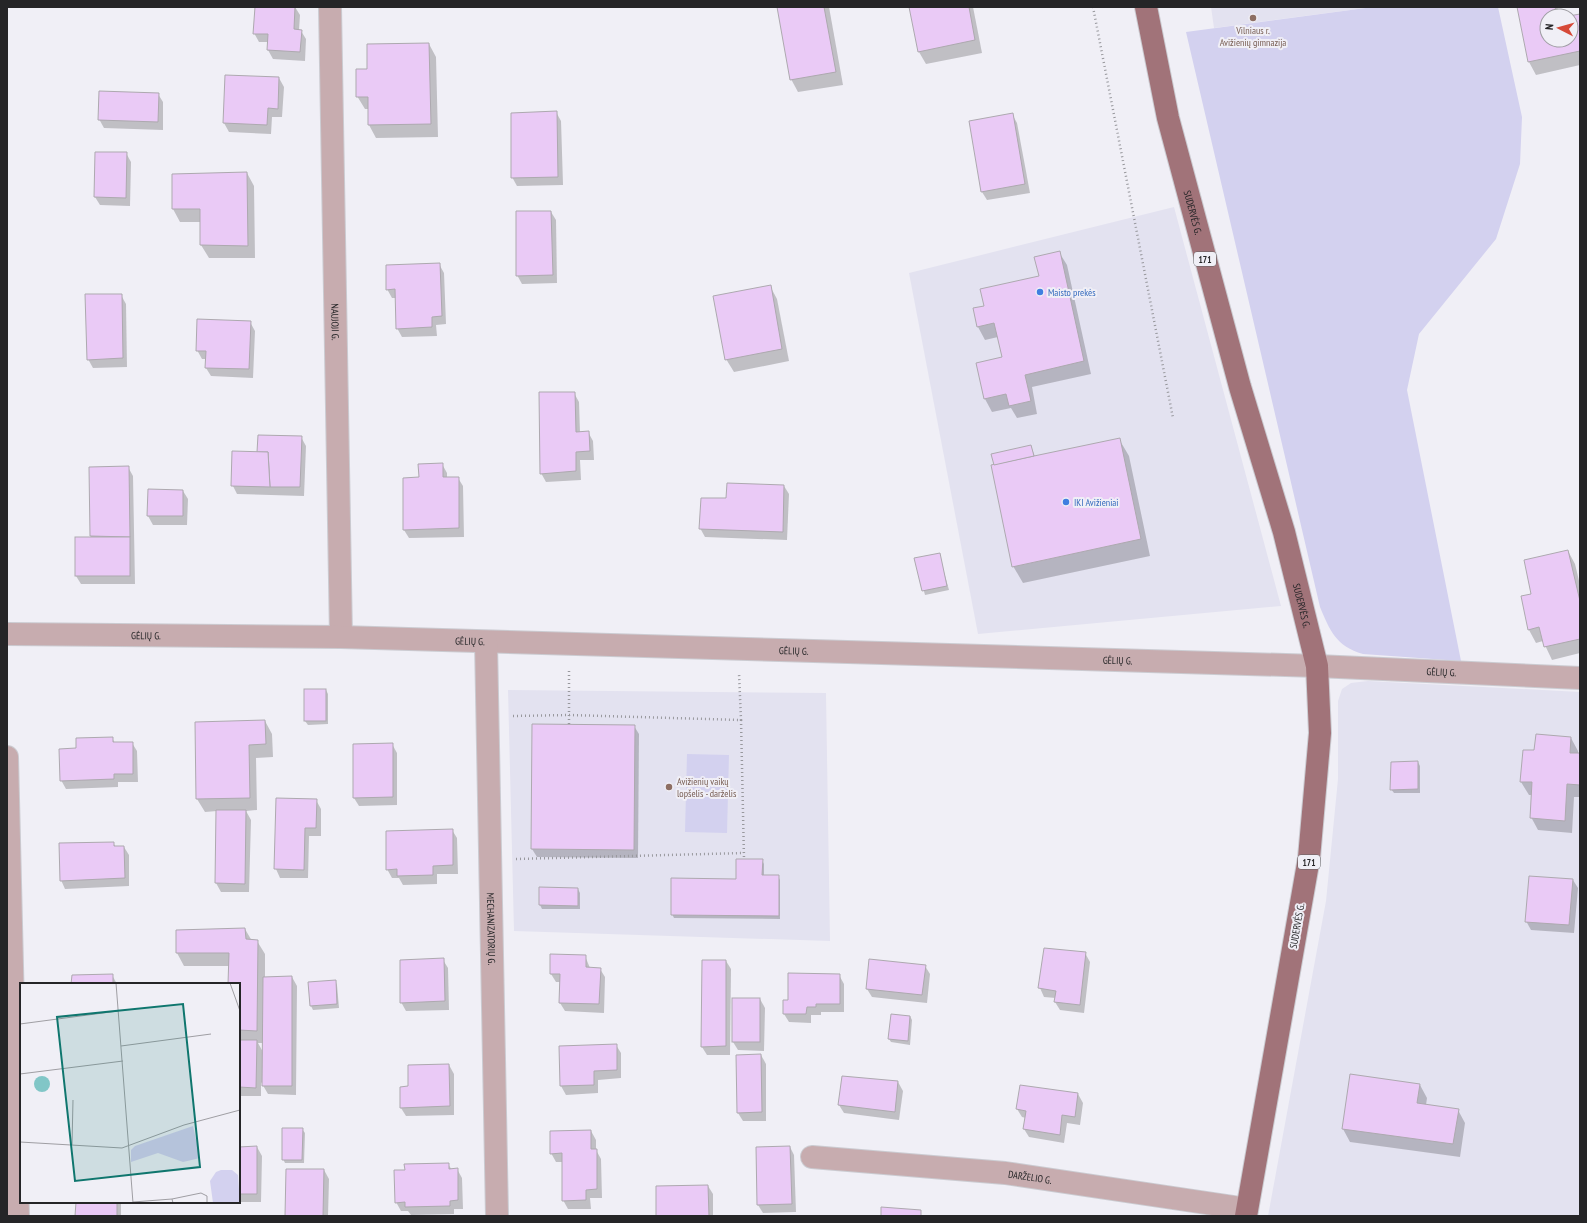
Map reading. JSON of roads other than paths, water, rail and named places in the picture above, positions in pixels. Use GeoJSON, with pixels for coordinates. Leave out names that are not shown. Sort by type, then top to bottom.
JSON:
{"type":"FeatureCollection","features":[{"type":"Feature","properties":{"kind":"main road","name":"SUDERVĖS G."},"geometry":{"type":"LineString","coordinates":[[1146,7],[1168,118],[1238,381],[1284,532],[1317,666],[1320,733],[1309,858],[1246,1213]]}},
{"type":"Feature","properties":{"kind":"street","name":"NAUJOJI G."},"geometry":{"type":"LineString","coordinates":[[330,7],[341,637]]}},
{"type":"Feature","properties":{"kind":"street","name":"GĖLIŲ G."},"geometry":{"type":"LineString","coordinates":[[7,634],[341,637],[1317,666],[1580,678]]}},
{"type":"Feature","properties":{"kind":"street","name":"MECHANIZATORIŲ G."},"geometry":{"type":"LineString","coordinates":[[486,642],[497,1216]]}},
{"type":"Feature","properties":{"kind":"street"},"geometry":{"type":"LineString","coordinates":[[7,757],[18,1216]]}},
{"type":"Feature","properties":{"kind":"street","name":"DARŽELIO G."},"geometry":{"type":"LineString","coordinates":[[812,1157],[1005,1172],[1246,1213]]}},
{"type":"Feature","properties":{"kind":"place","name":"Vilniaus r. Avižienių gimnazija"},"geometry":{"type":"Point","coordinates":[1253,18]}},
{"type":"Feature","properties":{"kind":"place","name":"Maisto prekės"},"geometry":{"type":"Point","coordinates":[1040,292]}},
{"type":"Feature","properties":{"kind":"place","name":"IKI Avižieniai"},"geometry":{"type":"Point","coordinates":[1066,502]}},
{"type":"Feature","properties":{"kind":"place","name":"Avižienių vaikų lopšelis - darželis"},"geometry":{"type":"Point","coordinates":[669,787]}}]}
